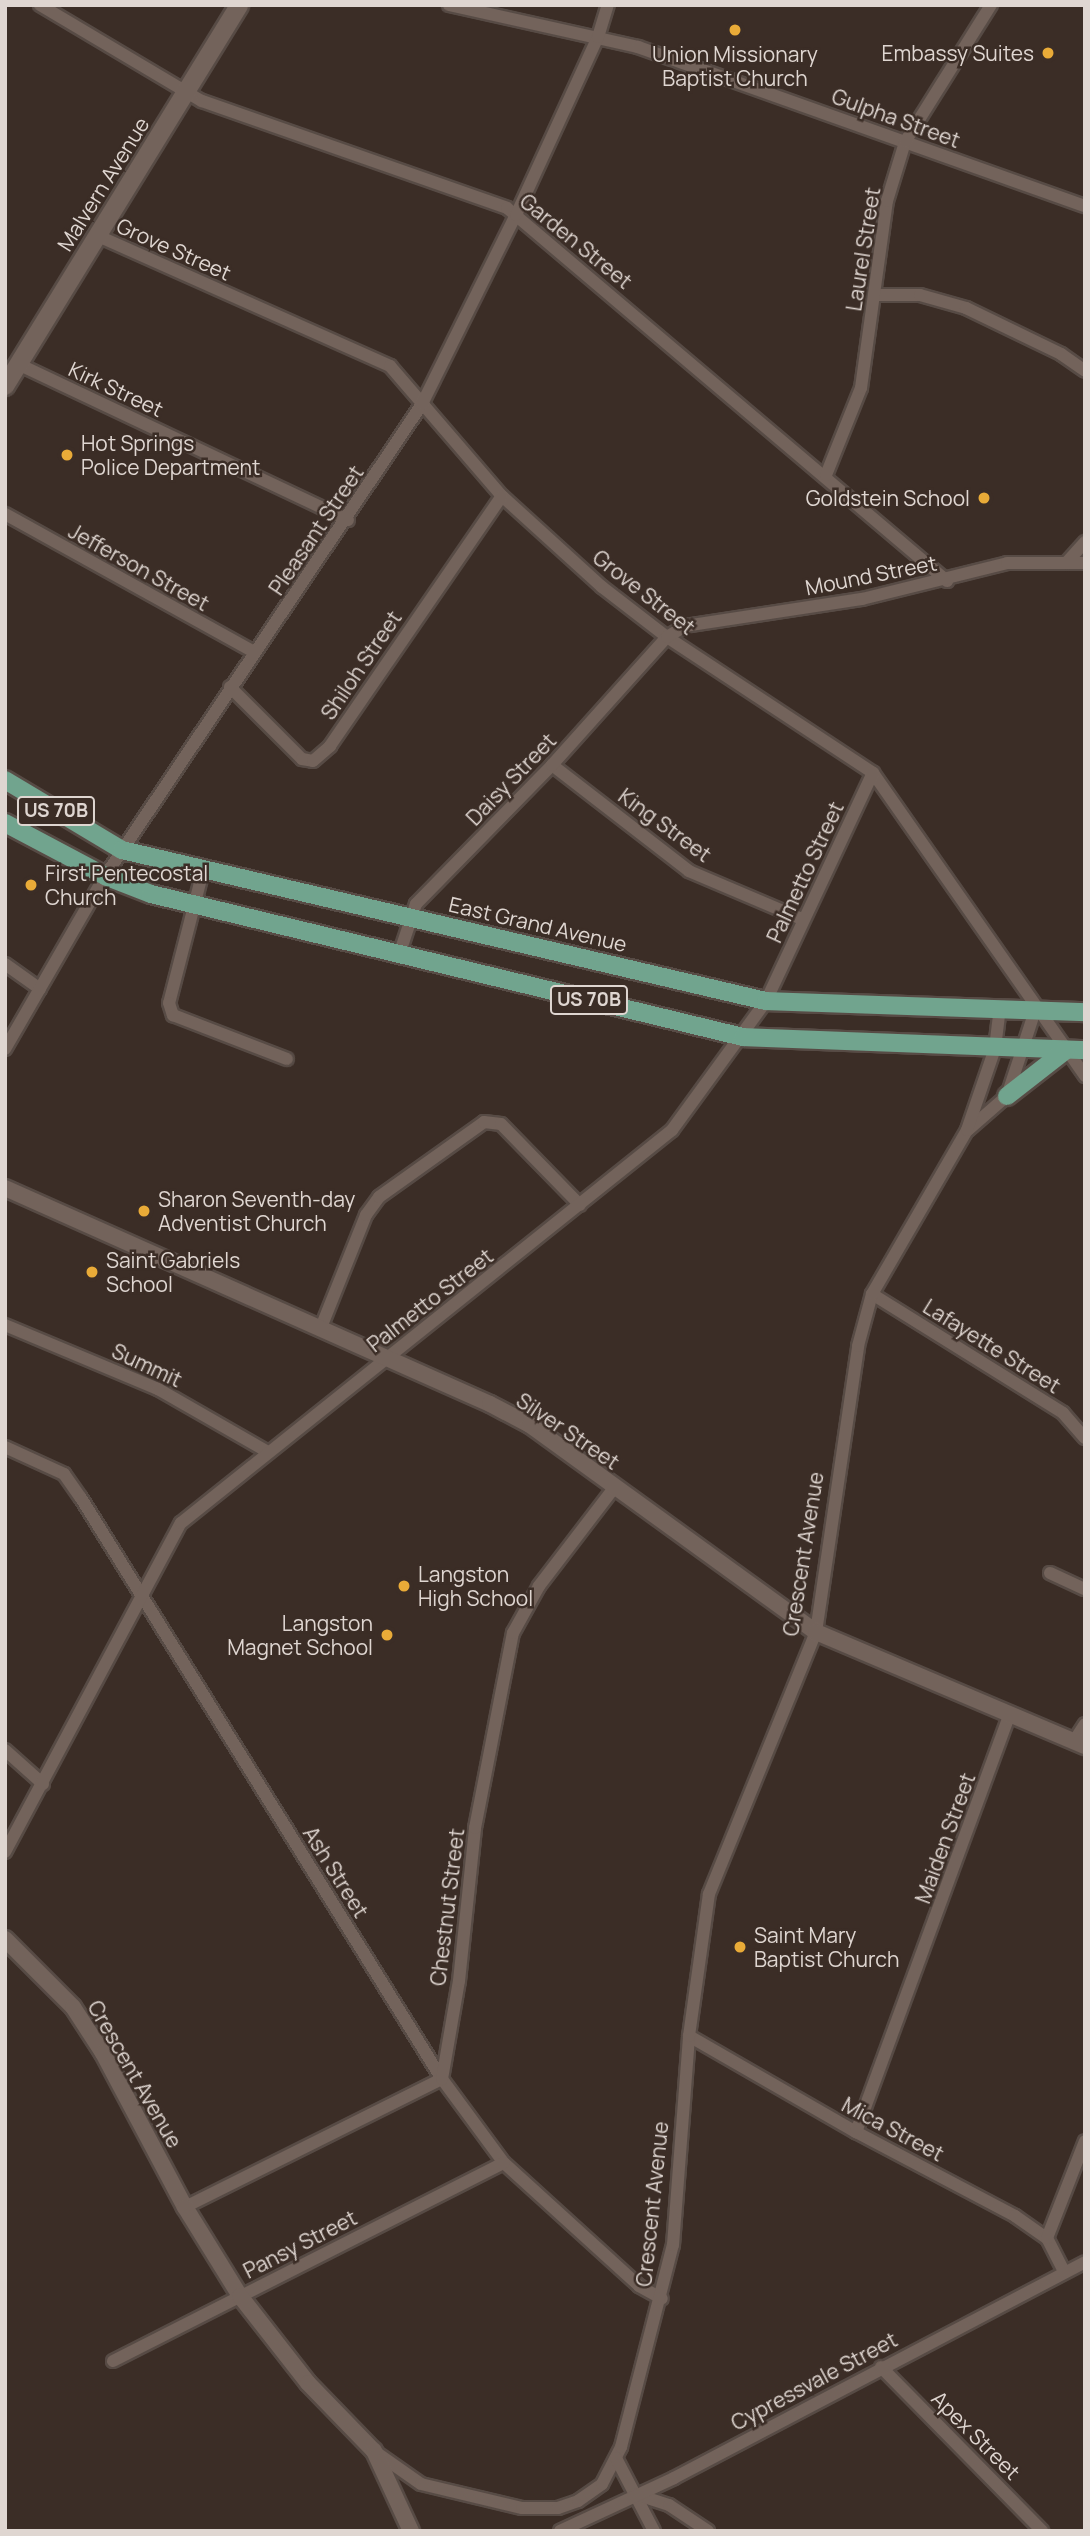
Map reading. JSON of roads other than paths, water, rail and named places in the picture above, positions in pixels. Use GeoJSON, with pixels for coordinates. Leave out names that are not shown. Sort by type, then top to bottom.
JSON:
{"type":"FeatureCollection","features":[{"type":"Feature","properties":{"kind":"main road","name":"Malvern Avenue"},"geometry":{"type":"LineString","coordinates":[[5,386],[239,5]]}},
{"type":"Feature","properties":{"kind":"main road","name":"East Grand Avenue"},"geometry":{"type":"LineString","coordinates":[[5,780],[122,850],[766,1002],[1085,1012]]}},
{"type":"Feature","properties":{"kind":"main road","name":"US 70B"},"geometry":{"type":"LineString","coordinates":[[5,823],[105,876],[193,905],[743,1037],[1085,1050]]}},
{"type":"Feature","properties":{"kind":"main road"},"geometry":{"type":"LineString","coordinates":[[1007,1096],[1066,1050]]}},
{"type":"Feature","properties":{"kind":"street","name":"Garden Street"},"geometry":{"type":"LineString","coordinates":[[40,5],[186,93],[507,208],[826,475],[947,581]]}},
{"type":"Feature","properties":{"kind":"street","name":"Gulpha Street"},"geometry":{"type":"LineString","coordinates":[[449,5],[598,37],[1085,206]]}},
{"type":"Feature","properties":{"kind":"street","name":"Pleasant Street"},"geometry":{"type":"LineString","coordinates":[[5,1049],[105,876],[230,687],[348,520],[422,404],[516,215],[598,37],[608,5]]}},
{"type":"Feature","properties":{"kind":"street","name":"Laurel Street"},"geometry":{"type":"LineString","coordinates":[[826,475],[861,388],[887,201],[905,142],[990,5]]}},
{"type":"Feature","properties":{"kind":"street","name":"Grove Street"},"geometry":{"type":"LineString","coordinates":[[98,236],[390,366],[502,496],[602,587],[667,637],[873,773],[1035,1011],[1085,1076]]}},
{"type":"Feature","properties":{"kind":"street"},"geometry":{"type":"LineString","coordinates":[[874,295],[920,295],[966,308],[1061,354],[1085,372]]}},
{"type":"Feature","properties":{"kind":"street","name":"Kirk Street"},"geometry":{"type":"LineString","coordinates":[[18,364],[348,520]]}},
{"type":"Feature","properties":{"kind":"street","name":"Shiloh Street"},"geometry":{"type":"LineString","coordinates":[[230,687],[302,759],[313,761],[330,746],[502,496]]}},
{"type":"Feature","properties":{"kind":"street","name":"Jefferson Street"},"geometry":{"type":"LineString","coordinates":[[5,514],[254,652]]}},
{"type":"Feature","properties":{"kind":"street"},"geometry":{"type":"LineString","coordinates":[[1067,562],[1085,542]]}},
{"type":"Feature","properties":{"kind":"street","name":"Mound Street"},"geometry":{"type":"LineString","coordinates":[[667,637],[702,621],[862,599],[947,581],[1007,563],[1085,564]]}},
{"type":"Feature","properties":{"kind":"street","name":"Daisy Street"},"geometry":{"type":"LineString","coordinates":[[398,955],[409,916],[416,904],[552,765],[667,637]]}},
{"type":"Feature","properties":{"kind":"street","name":"King Street"},"geometry":{"type":"LineString","coordinates":[[552,765],[689,871],[802,919]]}},
{"type":"Feature","properties":{"kind":"street","name":"Palmetto Street"},"geometry":{"type":"LineString","coordinates":[[5,1852],[141,1593],[181,1523],[672,1130],[743,1037],[766,1002],[802,919],[873,773]]}},
{"type":"Feature","properties":{"kind":"street"},"geometry":{"type":"LineString","coordinates":[[203,870],[169,1003],[173,1015],[287,1059]]}},
{"type":"Feature","properties":{"kind":"street"},"geometry":{"type":"LineString","coordinates":[[5,964],[40,989]]}},
{"type":"Feature","properties":{"kind":"street","name":"Crescent Avenue"},"geometry":{"type":"LineString","coordinates":[[5,1939],[64,1998],[88,2029],[185,2207],[240,2296],[308,2384],[374,2451],[421,2484],[522,2508],[558,2508],[578,2501],[602,2484],[616,2458],[662,2299],[673,2245],[689,2036],[709,1894],[816,1632],[853,1373],[872,1294],[967,1130],[995,1048],[1000,1010]]}},
{"type":"Feature","properties":{"kind":"street","name":"Crescent Avenue"},"geometry":{"type":"LineString","coordinates":[[967,1130],[1007,1096],[1035,1011]]}},
{"type":"Feature","properties":{"kind":"street"},"geometry":{"type":"LineString","coordinates":[[320,1329],[366,1215],[379,1197],[484,1122],[501,1124],[580,1205]]}},
{"type":"Feature","properties":{"kind":"street","name":"Silver Street"},"geometry":{"type":"LineString","coordinates":[[5,1188],[530,1425],[816,1632],[1079,1744]]}},
{"type":"Feature","properties":{"kind":"street","name":"Lafayette Street"},"geometry":{"type":"LineString","coordinates":[[872,1294],[1063,1413],[1085,1438]]}},
{"type":"Feature","properties":{"kind":"street","name":"Summit"},"geometry":{"type":"LineString","coordinates":[[5,1325],[158,1389],[268,1452]]}},
{"type":"Feature","properties":{"kind":"street","name":"Ash Street"},"geometry":{"type":"LineString","coordinates":[[5,1447],[64,1474],[141,1593],[442,2079],[504,2163],[639,2286],[662,2299]]}},
{"type":"Feature","properties":{"kind":"street","name":"Chestnut Street"},"geometry":{"type":"LineString","coordinates":[[442,2079],[459,1981],[475,1828],[513,1633],[524,1608],[614,1488]]}},
{"type":"Feature","properties":{"kind":"street"},"geometry":{"type":"LineString","coordinates":[[1050,1573],[1085,1589]]}},
{"type":"Feature","properties":{"kind":"street","name":"Maiden Street"},"geometry":{"type":"LineString","coordinates":[[856,2132],[1010,1713]]}},
{"type":"Feature","properties":{"kind":"street"},"geometry":{"type":"LineString","coordinates":[[1079,1744],[1085,1724]]}},
{"type":"Feature","properties":{"kind":"street"},"geometry":{"type":"LineString","coordinates":[[5,1750],[43,1784]]}},
{"type":"Feature","properties":{"kind":"street","name":"Mica Street"},"geometry":{"type":"LineString","coordinates":[[689,2036],[856,2132],[1015,2216],[1047,2238],[1064,2271]]}},
{"type":"Feature","properties":{"kind":"street"},"geometry":{"type":"LineString","coordinates":[[185,2207],[442,2079]]}},
{"type":"Feature","properties":{"kind":"street"},"geometry":{"type":"LineString","coordinates":[[1047,2238],[1085,2141]]}},
{"type":"Feature","properties":{"kind":"street","name":"Pansy Street"},"geometry":{"type":"LineString","coordinates":[[113,2361],[504,2163]]}},
{"type":"Feature","properties":{"kind":"street","name":"Cypressvale Street"},"geometry":{"type":"LineString","coordinates":[[560,2531],[674,2478],[1085,2262]]}},
{"type":"Feature","properties":{"kind":"street","name":"Apex Street"},"geometry":{"type":"LineString","coordinates":[[881,2367],[1042,2531]]}},
{"type":"Feature","properties":{"kind":"street"},"geometry":{"type":"LineString","coordinates":[[374,2451],[411,2531]]}},
{"type":"Feature","properties":{"kind":"street"},"geometry":{"type":"LineString","coordinates":[[616,2458],[654,2531]]}},
{"type":"Feature","properties":{"kind":"street"},"geometry":{"type":"LineString","coordinates":[[635,2494],[669,2505],[708,2531]]}},
{"type":"Feature","properties":{"kind":"place","name":"Union Missionary Baptist Church"},"geometry":{"type":"Point","coordinates":[735,30]}},
{"type":"Feature","properties":{"kind":"place","name":"Embassy Suites"},"geometry":{"type":"Point","coordinates":[1048,53]}},
{"type":"Feature","properties":{"kind":"place","name":"Hot Springs Police Department"},"geometry":{"type":"Point","coordinates":[67,455]}},
{"type":"Feature","properties":{"kind":"place","name":"Goldstein School"},"geometry":{"type":"Point","coordinates":[984,498]}},
{"type":"Feature","properties":{"kind":"place","name":"First Pentecostal Church"},"geometry":{"type":"Point","coordinates":[31,885]}},
{"type":"Feature","properties":{"kind":"place","name":"Sharon Seventh-day Adventist Church"},"geometry":{"type":"Point","coordinates":[144,1211]}},
{"type":"Feature","properties":{"kind":"place","name":"Saint Gabriels School"},"geometry":{"type":"Point","coordinates":[92,1272]}},
{"type":"Feature","properties":{"kind":"place","name":"Langston High School"},"geometry":{"type":"Point","coordinates":[404,1586]}},
{"type":"Feature","properties":{"kind":"place","name":"Langston Magnet School"},"geometry":{"type":"Point","coordinates":[387,1635]}},
{"type":"Feature","properties":{"kind":"place","name":"Saint Mary Baptist Church"},"geometry":{"type":"Point","coordinates":[740,1947]}}]}
